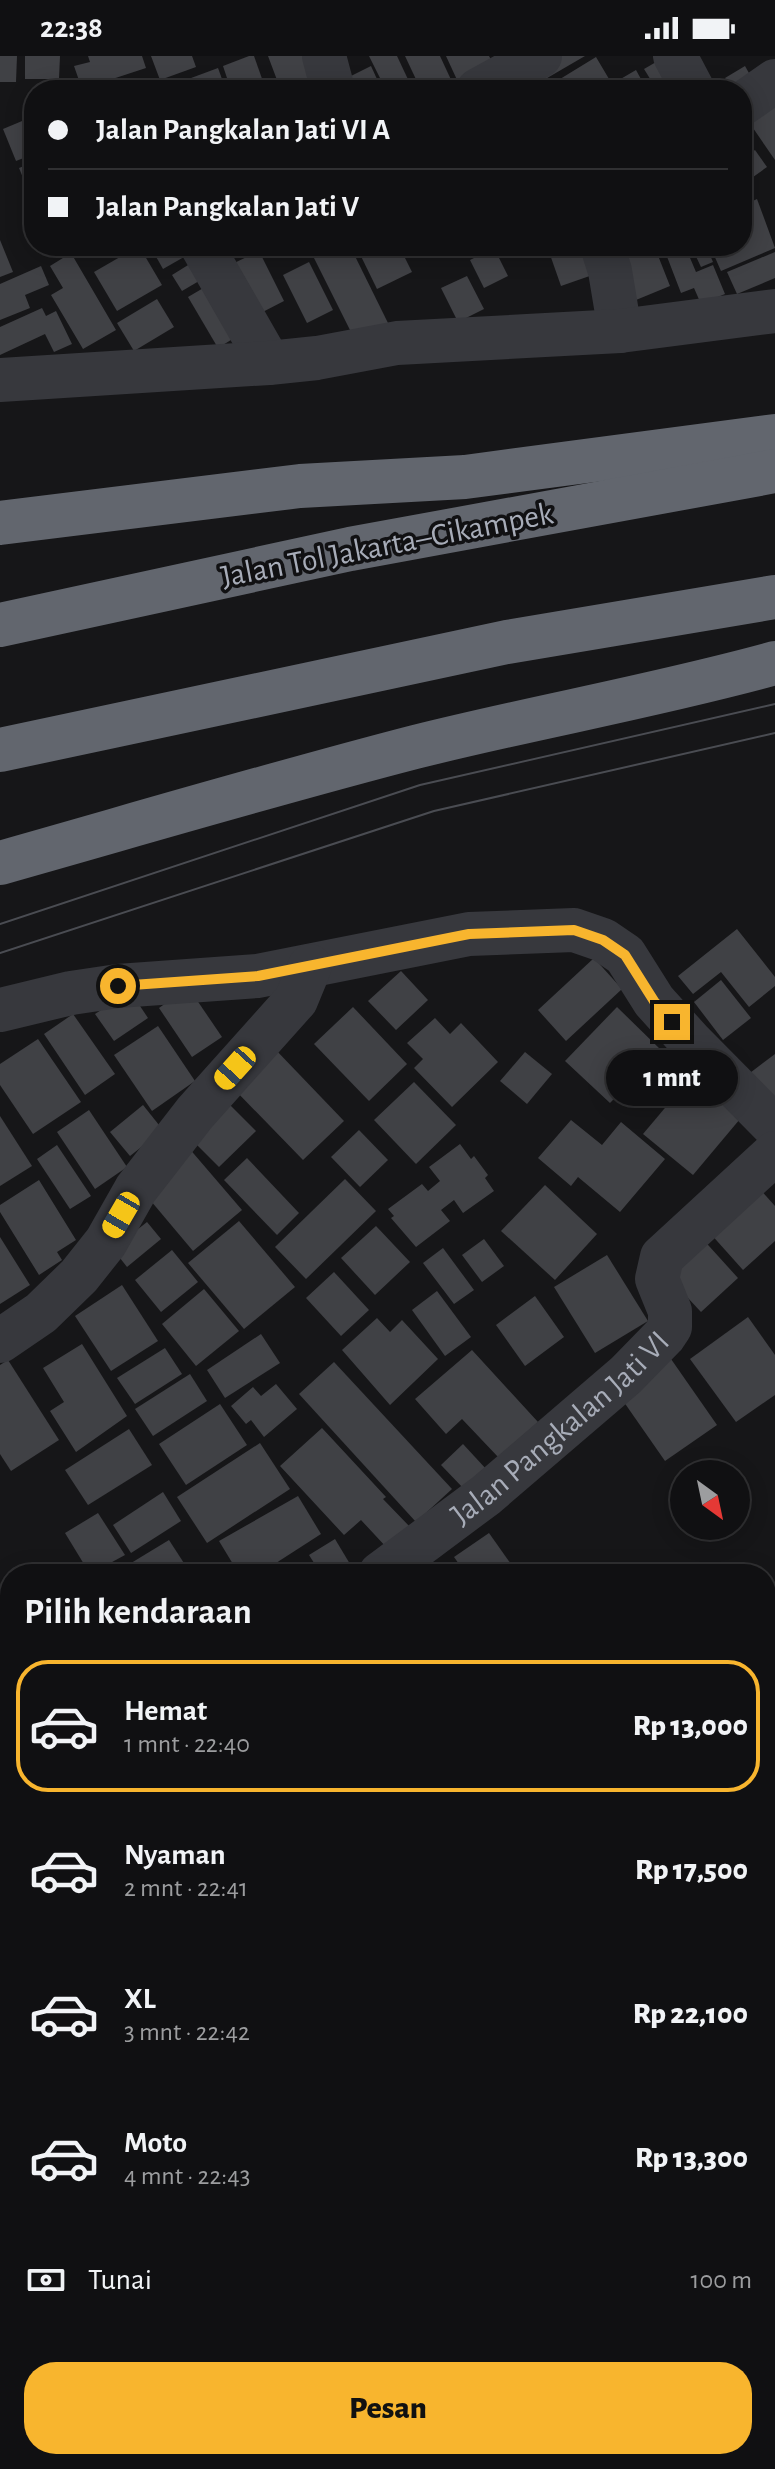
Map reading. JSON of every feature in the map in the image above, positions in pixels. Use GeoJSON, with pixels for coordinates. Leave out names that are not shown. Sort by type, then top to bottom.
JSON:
{"type":"FeatureCollection","features":[{"type":"Feature","properties":{"kind":"highway"},"geometry":{"type":"LineString","coordinates":[[0,523],[300,486],[465,477],[775,436]]}},
{"type":"Feature","properties":{"kind":"highway","name":"Jalan Tol Jakarta–Cikampek"},"geometry":{"type":"LineString","coordinates":[[0,625],[350,549],[775,471]]}},
{"type":"Feature","properties":{"kind":"highway"},"geometry":{"type":"LineString","coordinates":[[0,750],[507,642],[775,597]]}},
{"type":"Feature","properties":{"kind":"highway"},"geometry":{"type":"LineString","coordinates":[[0,863],[414,748],[626,697],[716,680],[775,663]]}},
{"type":"Feature","properties":{"kind":"street"},"geometry":{"type":"LineString","coordinates":[[324,56],[330,80]]}},
{"type":"Feature","properties":{"kind":"street"},"geometry":{"type":"LineString","coordinates":[[675,56],[688,80]]}},
{"type":"Feature","properties":{"kind":"street"},"geometry":{"type":"LineString","coordinates":[[505,80],[529,71]]}},
{"type":"Feature","properties":{"kind":"street"},"geometry":{"type":"LineString","coordinates":[[752,97],[775,81]]}},
{"type":"Feature","properties":{"kind":"street"},"geometry":{"type":"LineString","coordinates":[[208,256],[269,363]]}},
{"type":"Feature","properties":{"kind":"street"},"geometry":{"type":"LineString","coordinates":[[605,256],[620,331]]}},
{"type":"Feature","properties":{"kind":"street"},"geometry":{"type":"LineString","coordinates":[[0,380],[269,363],[317,358],[397,343],[620,331],[775,311]]}},
{"type":"Feature","properties":{"kind":"street"},"geometry":{"type":"LineString","coordinates":[[0,1010],[71,993],[118,986],[258,976],[469,934],[574,930],[603,940],[625,955],[654,1001],[775,1127]]}},
{"type":"Feature","properties":{"kind":"street"},"geometry":{"type":"LineString","coordinates":[[0,1341],[41,1313],[79,1276],[106,1242],[136,1189],[195,1113],[296,1000],[310,966]]}},
{"type":"Feature","properties":{"kind":"street","name":"Jalan Pangkalan Jati VI"},"geometry":{"type":"LineString","coordinates":[[393,1564],[486,1495],[626,1375],[664,1336],[670,1327],[670,1311],[657,1279],[662,1257],[775,1153]]}},
{"type":"Feature","properties":{"kind":"building"},"geometry":{"type":"Polygon","coordinates":[[[0,56],[17,56],[16,82],[0,82],[0,56]]]}},
{"type":"Feature","properties":{"kind":"building"},"geometry":{"type":"Polygon","coordinates":[[[25,56],[60,56],[59,79],[25,79],[25,56]]]}},
{"type":"Feature","properties":{"kind":"building"},"geometry":{"type":"Polygon","coordinates":[[[88,56],[142,56],[146,68],[109,80],[79,80],[74,66],[90,62],[88,56]]]}},
{"type":"Feature","properties":{"kind":"building"},"geometry":{"type":"Polygon","coordinates":[[[151,56],[192,56],[196,67],[160,80],[151,56]]]}},
{"type":"Feature","properties":{"kind":"building"},"geometry":{"type":"Polygon","coordinates":[[[254,56],[262,80],[228,80],[223,66],[254,56]]]}},
{"type":"Feature","properties":{"kind":"building"},"geometry":{"type":"Polygon","coordinates":[[[268,56],[322,56],[327,71],[302,80],[277,80],[268,56]]]}},
{"type":"Feature","properties":{"kind":"building"},"geometry":{"type":"Polygon","coordinates":[[[369,56],[397,56],[408,80],[381,80],[369,56]]]}},
{"type":"Feature","properties":{"kind":"building"},"geometry":{"type":"Polygon","coordinates":[[[405,56],[440,56],[451,80],[416,80],[405,56]]]}},
{"type":"Feature","properties":{"kind":"building"},"geometry":{"type":"Polygon","coordinates":[[[446,56],[489,56],[494,65],[457,80],[446,56]]]}},
{"type":"Feature","properties":{"kind":"building"},"geometry":{"type":"Polygon","coordinates":[[[556,56],[585,56],[544,80],[535,69],[556,56]]]}},
{"type":"Feature","properties":{"kind":"building"},"geometry":{"type":"Polygon","coordinates":[[[596,57],[610,80],[558,80],[596,57]]]}},
{"type":"Feature","properties":{"kind":"building"},"geometry":{"type":"Polygon","coordinates":[[[663,58],[676,80],[651,80],[644,69],[663,58]]]}},
{"type":"Feature","properties":{"kind":"building"},"geometry":{"type":"Polygon","coordinates":[[[371,66],[377,80],[343,80],[371,66]]]}},
{"type":"Feature","properties":{"kind":"building"},"geometry":{"type":"Polygon","coordinates":[[[745,66],[754,82],[726,80],[725,78],[745,66]]]}},
{"type":"Feature","properties":{"kind":"building"},"geometry":{"type":"Polygon","coordinates":[[[218,68],[222,80],[186,80],[218,68]]]}},
{"type":"Feature","properties":{"kind":"building"},"geometry":{"type":"Polygon","coordinates":[[[636,70],[642,80],[619,80],[636,70]]]}},
{"type":"Feature","properties":{"kind":"building"},"geometry":{"type":"Polygon","coordinates":[[[775,93],[775,160],[752,127],[752,109],[775,93]]]}},
{"type":"Feature","properties":{"kind":"building"},"geometry":{"type":"Polygon","coordinates":[[[24,120],[24,158],[16,161],[3,129],[24,120]]]}},
{"type":"Feature","properties":{"kind":"building"},"geometry":{"type":"Polygon","coordinates":[[[755,150],[767,167],[752,178],[752,152],[755,150]]]}},
{"type":"Feature","properties":{"kind":"building"},"geometry":{"type":"Polygon","coordinates":[[[757,199],[775,248],[721,271],[714,256],[752,256],[752,201],[757,199]]]}},
{"type":"Feature","properties":{"kind":"building"},"geometry":{"type":"Polygon","coordinates":[[[0,240],[13,272],[0,277],[0,240]]]}},
{"type":"Feature","properties":{"kind":"building"},"geometry":{"type":"Polygon","coordinates":[[[775,252],[775,278],[737,294],[727,272],[775,252]]]}},
{"type":"Feature","properties":{"kind":"building"},"geometry":{"type":"Polygon","coordinates":[[[66,256],[73,256],[116,330],[83,349],[51,295],[63,288],[50,266],[66,256]]]}},
{"type":"Feature","properties":{"kind":"building"},"geometry":{"type":"Polygon","coordinates":[[[122,256],[145,256],[162,285],[117,311],[94,272],[122,256]]]}},
{"type":"Feature","properties":{"kind":"building"},"geometry":{"type":"Polygon","coordinates":[[[156,256],[186,256],[163,269],[156,256]]]}},
{"type":"Feature","properties":{"kind":"building"},"geometry":{"type":"Polygon","coordinates":[[[249,256],[262,256],[284,301],[251,318],[226,267],[249,256]]]}},
{"type":"Feature","properties":{"kind":"building"},"geometry":{"type":"Polygon","coordinates":[[[355,256],[388,323],[355,340],[314,258],[355,256]]]}},
{"type":"Feature","properties":{"kind":"building"},"geometry":{"type":"Polygon","coordinates":[[[361,256],[404,256],[412,272],[377,289],[361,256]]]}},
{"type":"Feature","properties":{"kind":"building"},"geometry":{"type":"Polygon","coordinates":[[[478,256],[498,256],[508,276],[484,288],[470,260],[478,256]]]}},
{"type":"Feature","properties":{"kind":"building"},"geometry":{"type":"Polygon","coordinates":[[[550,256],[599,256],[604,271],[561,286],[550,256]]]}},
{"type":"Feature","properties":{"kind":"building"},"geometry":{"type":"Polygon","coordinates":[[[618,256],[658,256],[670,286],[636,300],[618,256]]]}},
{"type":"Feature","properties":{"kind":"building"},"geometry":{"type":"Polygon","coordinates":[[[667,256],[689,256],[696,272],[713,265],[725,294],[701,304],[694,288],[681,293],[667,256]]]}},
{"type":"Feature","properties":{"kind":"building"},"geometry":{"type":"Polygon","coordinates":[[[696,256],[710,256],[713,262],[701,267],[696,256]]]}},
{"type":"Feature","properties":{"kind":"building"},"geometry":{"type":"Polygon","coordinates":[[[201,257],[211,274],[182,291],[172,275],[201,257]]]}},
{"type":"Feature","properties":{"kind":"building"},"geometry":{"type":"Polygon","coordinates":[[[309,262],[333,310],[307,323],[283,275],[309,262]]]}},
{"type":"Feature","properties":{"kind":"building"},"geometry":{"type":"Polygon","coordinates":[[[41,266],[49,285],[25,295],[30,308],[0,320],[0,284],[41,266]]]}},
{"type":"Feature","properties":{"kind":"building"},"geometry":{"type":"Polygon","coordinates":[[[467,276],[484,309],[458,322],[441,288],[467,276]]]}},
{"type":"Feature","properties":{"kind":"building"},"geometry":{"type":"Polygon","coordinates":[[[217,280],[247,330],[218,348],[188,297],[217,280]]]}},
{"type":"Feature","properties":{"kind":"building"},"geometry":{"type":"Polygon","coordinates":[[[157,299],[174,327],[134,351],[117,323],[157,299]]]}},
{"type":"Feature","properties":{"kind":"building"},"geometry":{"type":"Polygon","coordinates":[[[42,308],[46,316],[56,311],[72,344],[54,352],[45,334],[0,355],[0,327],[42,308]]]}},
{"type":"Feature","properties":{"kind":"building"},"geometry":{"type":"Polygon","coordinates":[[[737,929],[775,977],[775,986],[749,1007],[721,972],[693,994],[678,976],[737,929]]]}},
{"type":"Feature","properties":{"kind":"building"},"geometry":{"type":"Polygon","coordinates":[[[594,958],[622,989],[566,1041],[538,1010],[594,958]]]}},
{"type":"Feature","properties":{"kind":"building"},"geometry":{"type":"Polygon","coordinates":[[[401,971],[428,1000],[396,1030],[368,1001],[401,971]]]}},
{"type":"Feature","properties":{"kind":"building"},"geometry":{"type":"Polygon","coordinates":[[[721,980],[751,1018],[723,1040],[694,1002],[721,980]]]}},
{"type":"Feature","properties":{"kind":"building"},"geometry":{"type":"Polygon","coordinates":[[[188,987],[222,1037],[192,1057],[159,1008],[188,987]]]}},
{"type":"Feature","properties":{"kind":"building"},"geometry":{"type":"Polygon","coordinates":[[[130,991],[148,1018],[114,1041],[95,1014],[130,991]]]}},
{"type":"Feature","properties":{"kind":"building"},"geometry":{"type":"Polygon","coordinates":[[[353,1007],[407,1064],[369,1101],[314,1044],[353,1007]]]}},
{"type":"Feature","properties":{"kind":"building"},"geometry":{"type":"Polygon","coordinates":[[[617,1007],[661,1050],[610,1103],[565,1061],[617,1007]]]}},
{"type":"Feature","properties":{"kind":"building"},"geometry":{"type":"Polygon","coordinates":[[[73,1014],[115,1074],[85,1095],[44,1034],[73,1014]]]}},
{"type":"Feature","properties":{"kind":"building"},"geometry":{"type":"Polygon","coordinates":[[[435,1018],[450,1034],[461,1023],[498,1062],[452,1107],[414,1068],[423,1059],[407,1043],[435,1018]]]}},
{"type":"Feature","properties":{"kind":"building"},"geometry":{"type":"Polygon","coordinates":[[[158,1026],[195,1081],[152,1111],[114,1055],[158,1026]]]}},
{"type":"Feature","properties":{"kind":"building"},"geometry":{"type":"Polygon","coordinates":[[[38,1039],[81,1102],[33,1134],[0,1085],[0,1064],[38,1039]]]}},
{"type":"Feature","properties":{"kind":"building"},"geometry":{"type":"Polygon","coordinates":[[[274,1048],[344,1121],[303,1160],[233,1088],[274,1048]]]}},
{"type":"Feature","properties":{"kind":"building"},"geometry":{"type":"Polygon","coordinates":[[[525,1052],[552,1074],[527,1104],[500,1081],[525,1052]]]}},
{"type":"Feature","properties":{"kind":"building"},"geometry":{"type":"Polygon","coordinates":[[[775,1054],[775,1122],[742,1079],[775,1054]]]}},
{"type":"Feature","properties":{"kind":"building"},"geometry":{"type":"Polygon","coordinates":[[[691,1077],[740,1119],[693,1175],[643,1134],[691,1077]]]}},
{"type":"Feature","properties":{"kind":"building"},"geometry":{"type":"Polygon","coordinates":[[[414,1082],[456,1125],[416,1164],[374,1120],[414,1082]]]}},
{"type":"Feature","properties":{"kind":"building"},"geometry":{"type":"Polygon","coordinates":[[[226,1101],[256,1131],[219,1167],[189,1137],[226,1101]]]}},
{"type":"Feature","properties":{"kind":"building"},"geometry":{"type":"Polygon","coordinates":[[[143,1105],[163,1130],[130,1156],[110,1132],[143,1105]]]}},
{"type":"Feature","properties":{"kind":"building"},"geometry":{"type":"Polygon","coordinates":[[[89,1110],[127,1167],[95,1189],[57,1132],[89,1110]]]}},
{"type":"Feature","properties":{"kind":"building"},"geometry":{"type":"Polygon","coordinates":[[[0,1116],[32,1166],[0,1186],[0,1116]]]}},
{"type":"Feature","properties":{"kind":"building"},"geometry":{"type":"Polygon","coordinates":[[[571,1120],[602,1145],[621,1122],[665,1159],[620,1212],[578,1177],[571,1186],[538,1158],[571,1120]]]}},
{"type":"Feature","properties":{"kind":"building"},"geometry":{"type":"Polygon","coordinates":[[[359,1130],[388,1160],[360,1187],[331,1157],[359,1130]]]}},
{"type":"Feature","properties":{"kind":"building"},"geometry":{"type":"Polygon","coordinates":[[[460,1144],[488,1175],[485,1178],[494,1191],[463,1213],[454,1200],[441,1210],[450,1221],[416,1247],[391,1218],[394,1216],[388,1209],[422,1184],[428,1191],[440,1181],[429,1167],[460,1144]]]}},
{"type":"Feature","properties":{"kind":"building"},"geometry":{"type":"Polygon","coordinates":[[[57,1145],[91,1196],[70,1209],[37,1159],[57,1145]]]}},
{"type":"Feature","properties":{"kind":"building"},"geometry":{"type":"Polygon","coordinates":[[[188,1147],[242,1210],[193,1251],[140,1188],[188,1147]]]}},
{"type":"Feature","properties":{"kind":"building"},"geometry":{"type":"Polygon","coordinates":[[[247,1158],[299,1213],[277,1235],[224,1180],[247,1158]]]}},
{"type":"Feature","properties":{"kind":"building"},"geometry":{"type":"Polygon","coordinates":[[[345,1179],[376,1211],[306,1279],[275,1247],[345,1179]]]}},
{"type":"Feature","properties":{"kind":"building"},"geometry":{"type":"Polygon","coordinates":[[[39,1180],[76,1240],[57,1252],[62,1260],[39,1275],[0,1212],[0,1205],[39,1180]]]}},
{"type":"Feature","properties":{"kind":"building"},"geometry":{"type":"Polygon","coordinates":[[[545,1185],[597,1234],[555,1280],[501,1231],[545,1185]]]}},
{"type":"Feature","properties":{"kind":"building"},"geometry":{"type":"Polygon","coordinates":[[[758,1187],[775,1206],[775,1241],[743,1270],[709,1232],[758,1187]]]}},
{"type":"Feature","properties":{"kind":"building"},"geometry":{"type":"Polygon","coordinates":[[[239,1221],[295,1287],[244,1329],[188,1263],[239,1221]]]}},
{"type":"Feature","properties":{"kind":"building"},"geometry":{"type":"Polygon","coordinates":[[[147,1222],[161,1239],[127,1267],[113,1249],[147,1222]]]}},
{"type":"Feature","properties":{"kind":"building"},"geometry":{"type":"Polygon","coordinates":[[[376,1226],[410,1262],[375,1295],[341,1258],[376,1226]]]}},
{"type":"Feature","properties":{"kind":"building"},"geometry":{"type":"Polygon","coordinates":[[[699,1235],[738,1278],[701,1312],[661,1269],[699,1235]]]}},
{"type":"Feature","properties":{"kind":"building"},"geometry":{"type":"Polygon","coordinates":[[[0,1237],[30,1285],[0,1304],[0,1237]]]}},
{"type":"Feature","properties":{"kind":"building"},"geometry":{"type":"Polygon","coordinates":[[[484,1239],[504,1266],[482,1282],[462,1255],[484,1239]]]}},
{"type":"Feature","properties":{"kind":"building"},"geometry":{"type":"Polygon","coordinates":[[[443,1248],[474,1290],[454,1304],[423,1263],[443,1248]]]}},
{"type":"Feature","properties":{"kind":"building"},"geometry":{"type":"Polygon","coordinates":[[[172,1250],[198,1282],[161,1312],[135,1280],[172,1250]]]}},
{"type":"Feature","properties":{"kind":"building"},"geometry":{"type":"Polygon","coordinates":[[[607,1255],[648,1321],[595,1353],[554,1287],[607,1255]]]}},
{"type":"Feature","properties":{"kind":"building"},"geometry":{"type":"Polygon","coordinates":[[[334,1272],[369,1310],[341,1336],[306,1298],[334,1272]]]}},
{"type":"Feature","properties":{"kind":"building"},"geometry":{"type":"Polygon","coordinates":[[[122,1285],[158,1341],[111,1371],[75,1316],[122,1285]]]}},
{"type":"Feature","properties":{"kind":"building"},"geometry":{"type":"Polygon","coordinates":[[[204,1289],[239,1331],[196,1366],[162,1324],[204,1289]]]}},
{"type":"Feature","properties":{"kind":"building"},"geometry":{"type":"Polygon","coordinates":[[[437,1291],[471,1337],[445,1356],[412,1310],[437,1291]]]}},
{"type":"Feature","properties":{"kind":"building"},"geometry":{"type":"Polygon","coordinates":[[[535,1296],[564,1337],[525,1366],[496,1325],[535,1296]]]}},
{"type":"Feature","properties":{"kind":"building"},"geometry":{"type":"Polygon","coordinates":[[[748,1317],[775,1355],[775,1395],[736,1422],[690,1359],[748,1317]]]}},
{"type":"Feature","properties":{"kind":"building"},"geometry":{"type":"Polygon","coordinates":[[[377,1318],[390,1332],[402,1320],[438,1359],[390,1405],[342,1350],[377,1318]]]}},
{"type":"Feature","properties":{"kind":"building"},"geometry":{"type":"Polygon","coordinates":[[[261,1334],[280,1363],[225,1398],[207,1370],[261,1334]]]}},
{"type":"Feature","properties":{"kind":"building"},"geometry":{"type":"Polygon","coordinates":[[[82,1344],[127,1416],[76,1452],[50,1411],[64,1402],[43,1368],[82,1344]]]}},
{"type":"Feature","properties":{"kind":"building"},"geometry":{"type":"Polygon","coordinates":[[[165,1348],[182,1374],[135,1404],[117,1378],[165,1348]]]}},
{"type":"Feature","properties":{"kind":"building"},"geometry":{"type":"Polygon","coordinates":[[[472,1350],[538,1422],[499,1458],[462,1419],[446,1434],[415,1399],[472,1350]]]}},
{"type":"Feature","properties":{"kind":"building"},"geometry":{"type":"Polygon","coordinates":[[[671,1359],[717,1425],[665,1461],[619,1395],[671,1359]]]}},
{"type":"Feature","properties":{"kind":"building"},"geometry":{"type":"Polygon","coordinates":[[[8,1360],[59,1440],[11,1471],[0,1454],[0,1365],[8,1360]]]}},
{"type":"Feature","properties":{"kind":"building"},"geometry":{"type":"Polygon","coordinates":[[[334,1362],[452,1489],[416,1522],[299,1394],[334,1362]]]}},
{"type":"Feature","properties":{"kind":"building"},"geometry":{"type":"Polygon","coordinates":[[[190,1374],[207,1401],[153,1436],[135,1409],[190,1374]]]}},
{"type":"Feature","properties":{"kind":"building"},"geometry":{"type":"Polygon","coordinates":[[[276,1384],[297,1409],[264,1437],[251,1420],[246,1424],[231,1406],[253,1387],[261,1396],[276,1384]]]}},
{"type":"Feature","properties":{"kind":"building"},"geometry":{"type":"Polygon","coordinates":[[[220,1404],[247,1445],[186,1485],[159,1444],[220,1404]]]}},
{"type":"Feature","properties":{"kind":"building"},"geometry":{"type":"Polygon","coordinates":[[[322,1428],[411,1528],[388,1549],[361,1520],[344,1535],[280,1466],[322,1428]]]}},
{"type":"Feature","properties":{"kind":"building"},"geometry":{"type":"Polygon","coordinates":[[[129,1429],[152,1465],[88,1505],[65,1470],[129,1429]]]}},
{"type":"Feature","properties":{"kind":"building"},"geometry":{"type":"Polygon","coordinates":[[[260,1443],[290,1489],[207,1543],[177,1497],[260,1443]]]}},
{"type":"Feature","properties":{"kind":"building"},"geometry":{"type":"Polygon","coordinates":[[[463,1444],[487,1470],[465,1490],[441,1465],[463,1444]]]}},
{"type":"Feature","properties":{"kind":"building"},"geometry":{"type":"Polygon","coordinates":[[[163,1492],[181,1521],[131,1553],[113,1525],[163,1492]]]}},
{"type":"Feature","properties":{"kind":"building"},"geometry":{"type":"Polygon","coordinates":[[[298,1496],[321,1534],[274,1564],[233,1564],[219,1541],[298,1496]]]}},
{"type":"Feature","properties":{"kind":"building"},"geometry":{"type":"Polygon","coordinates":[[[98,1513],[125,1555],[108,1564],[84,1564],[65,1533],[98,1513]]]}},
{"type":"Feature","properties":{"kind":"building"},"geometry":{"type":"Polygon","coordinates":[[[489,1533],[511,1564],[459,1564],[454,1557],[489,1533]]]}},
{"type":"Feature","properties":{"kind":"building"},"geometry":{"type":"Polygon","coordinates":[[[335,1539],[350,1564],[315,1564],[309,1555],[335,1539]]]}},
{"type":"Feature","properties":{"kind":"building"},"geometry":{"type":"Polygon","coordinates":[[[169,1540],[185,1564],[129,1564],[169,1540]]]}},
{"type":"Feature","properties":{"kind":"tram line"},"geometry":{"type":"LineString","coordinates":[[0,924],[420,785],[775,704]]}},
{"type":"Feature","properties":{"kind":"tram line"},"geometry":{"type":"LineString","coordinates":[[0,953],[434,811],[775,733]]}},
{"type":"Feature","properties":{"kind":"route"},"geometry":{"type":"LineString","coordinates":[[118,986],[258,976],[469,934],[574,930],[603,940],[625,955],[654,1001],[672,1022]]}}]}
